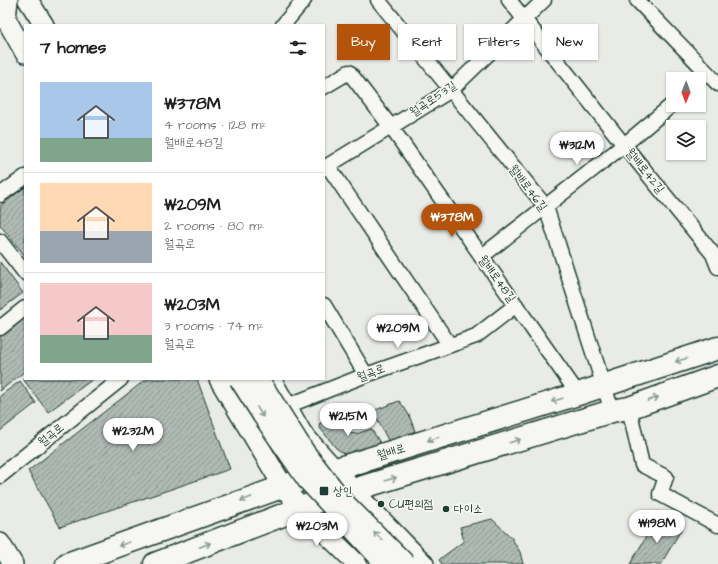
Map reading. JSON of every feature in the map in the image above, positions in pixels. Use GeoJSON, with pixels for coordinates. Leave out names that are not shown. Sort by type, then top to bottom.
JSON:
{"type":"FeatureCollection","features":[{"type":"Feature","properties":{"kind":"main road"},"geometry":{"type":"LineString","coordinates":[[8,0],[6,19],[24,51]]}},
{"type":"Feature","properties":{"kind":"main road"},"geometry":{"type":"LineString","coordinates":[[18,0],[28,24]]}},
{"type":"Feature","properties":{"kind":"main road"},"geometry":{"type":"LineString","coordinates":[[28,0],[43,24]]}},
{"type":"Feature","properties":{"kind":"main road"},"geometry":{"type":"LineString","coordinates":[[41,0],[55,24]]}},
{"type":"Feature","properties":{"kind":"main road","name":"월배로"},"geometry":{"type":"LineString","coordinates":[[67,564],[334,469],[604,386],[718,348]]}},
{"type":"Feature","properties":{"kind":"main road"},"geometry":{"type":"LineString","coordinates":[[156,564],[328,498],[621,409],[718,376]]}},
{"type":"Feature","properties":{"kind":"main road"},"geometry":{"type":"LineString","coordinates":[[220,380],[283,486],[300,508],[357,564]]}},
{"type":"Feature","properties":{"kind":"main road"},"geometry":{"type":"LineString","coordinates":[[240,380],[307,480],[385,564]]}},
{"type":"Feature","properties":{"kind":"main road"},"geometry":{"type":"LineString","coordinates":[[260,380],[306,452],[343,501],[406,564]]}},
{"type":"Feature","properties":{"kind":"main road"},"geometry":{"type":"LineString","coordinates":[[272,380],[302,433],[353,490],[424,564]]}},
{"type":"Feature","properties":{"kind":"main road"},"geometry":{"type":"LineString","coordinates":[[0,543],[13,564]]}},
{"type":"Feature","properties":{"kind":"street"},"geometry":{"type":"LineString","coordinates":[[284,24],[304,0]]}},
{"type":"Feature","properties":{"kind":"street","name":"월배로46길"},"geometry":{"type":"LineString","coordinates":[[378,0],[546,207],[604,386],[621,409],[642,465],[666,477],[660,494],[718,524]]}},
{"type":"Feature","properties":{"kind":"street","name":"월배로42길"},"geometry":{"type":"LineString","coordinates":[[509,0],[713,254],[718,267]]}},
{"type":"Feature","properties":{"kind":"street","name":"월곡로53길"},"geometry":{"type":"LineString","coordinates":[[449,344],[326,167],[451,90],[544,0]]}},
{"type":"Feature","properties":{"kind":"street"},"geometry":{"type":"LineString","coordinates":[[637,0],[698,72]]}},
{"type":"Feature","properties":{"kind":"street","name":"월배로48길"},"geometry":{"type":"LineString","coordinates":[[325,86],[349,72],[391,127],[578,394]]}},
{"type":"Feature","properties":{"kind":"street"},"geometry":{"type":"LineString","coordinates":[[706,79],[718,84]]}},
{"type":"Feature","properties":{"kind":"street"},"geometry":{"type":"LineString","coordinates":[[481,257],[624,145],[666,110]]}},
{"type":"Feature","properties":{"kind":"street"},"geometry":{"type":"LineString","coordinates":[[0,195],[24,178]]}},
{"type":"Feature","properties":{"kind":"street"},"geometry":{"type":"LineString","coordinates":[[0,241],[24,273]]}},
{"type":"Feature","properties":{"kind":"street","name":"월곡로"},"geometry":{"type":"LineString","coordinates":[[287,406],[449,344],[476,336],[516,305]]}},
{"type":"Feature","properties":{"kind":"street"},"geometry":{"type":"LineString","coordinates":[[325,307],[366,375]]}},
{"type":"Feature","properties":{"kind":"street"},"geometry":{"type":"LineString","coordinates":[[0,328],[24,309]]}},
{"type":"Feature","properties":{"kind":"street","name":"월곡로"},"geometry":{"type":"LineString","coordinates":[[0,476],[115,381]]}},
{"type":"Feature","properties":{"kind":"building"},"geometry":{"type":"Polygon","coordinates":[[[24,188],[24,255],[0,225],[0,206],[24,188]]]}},
{"type":"Feature","properties":{"kind":"building"},"geometry":{"type":"Polygon","coordinates":[[[0,262],[23,293],[0,310],[0,262]]]}},
{"type":"Feature","properties":{"kind":"building"},"geometry":{"type":"Polygon","coordinates":[[[24,315],[24,372],[0,391],[0,334],[24,315]]]}},
{"type":"Feature","properties":{"kind":"building"},"geometry":{"type":"Polygon","coordinates":[[[24,378],[24,380],[92,380],[48,412],[23,379],[24,378]]]}},
{"type":"Feature","properties":{"kind":"building"},"geometry":{"type":"Polygon","coordinates":[[[197,380],[230,469],[60,527],[28,471],[144,381],[197,380]]]}},
{"type":"Feature","properties":{"kind":"building"},"geometry":{"type":"Polygon","coordinates":[[[20,381],[36,403],[0,431],[0,396],[20,381]]]}},
{"type":"Feature","properties":{"kind":"building"},"geometry":{"type":"Polygon","coordinates":[[[399,401],[409,415],[415,431],[389,442],[373,411],[399,401]]]}},
{"type":"Feature","properties":{"kind":"building"},"geometry":{"type":"Polygon","coordinates":[[[334,416],[340,416],[350,433],[356,434],[371,429],[381,444],[347,456],[336,448],[320,428],[319,424],[334,416]]]}},
{"type":"Feature","properties":{"kind":"building"},"geometry":{"type":"Polygon","coordinates":[[[658,517],[681,530],[661,564],[630,564],[658,517]]]}},
{"type":"Feature","properties":{"kind":"building"},"geometry":{"type":"Polygon","coordinates":[[[492,519],[511,537],[520,552],[523,564],[442,564],[439,560],[464,541],[460,527],[492,519]]]}},
{"type":"Feature","properties":{"kind":"place","name":"상인"},"geometry":{"type":"Point","coordinates":[324,491]}},
{"type":"Feature","properties":{"kind":"place","name":"CU편의점"},"geometry":{"type":"Point","coordinates":[381,504]}},
{"type":"Feature","properties":{"kind":"place","name":"다이소"},"geometry":{"type":"Point","coordinates":[446,509]}}]}
